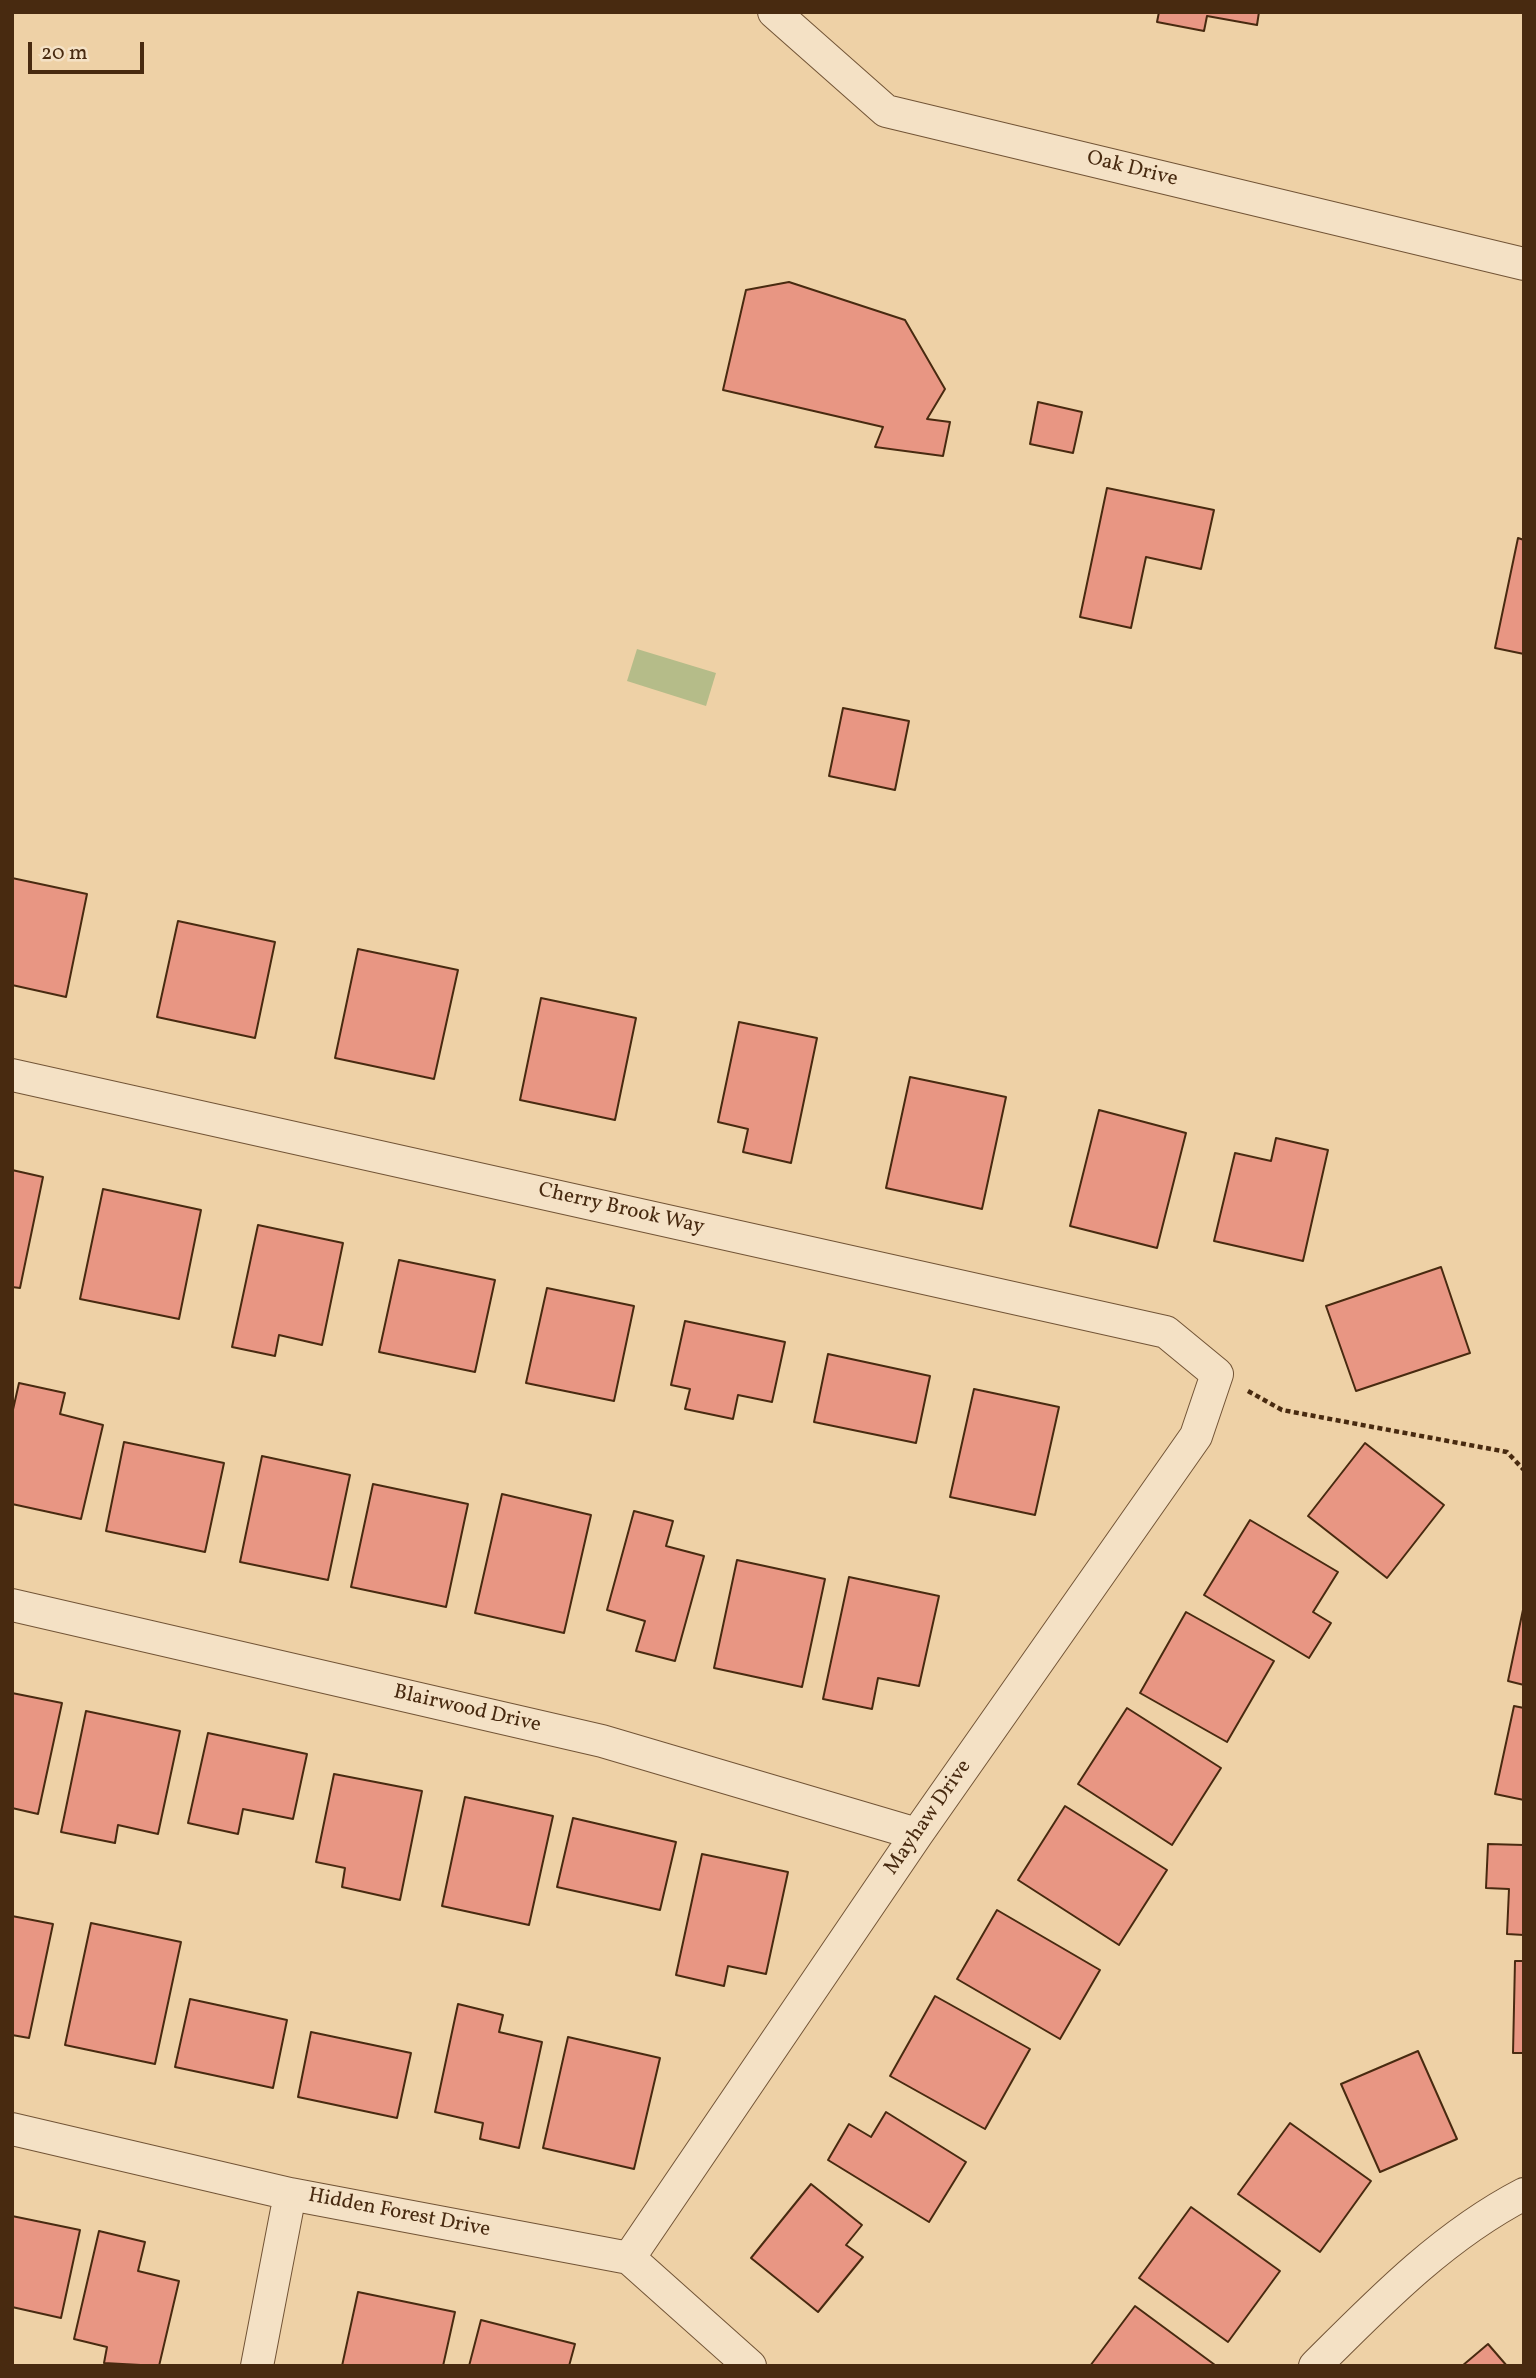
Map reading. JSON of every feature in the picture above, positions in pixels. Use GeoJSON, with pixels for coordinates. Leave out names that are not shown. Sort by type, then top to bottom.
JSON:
{"type":"FeatureCollection","features":[{"type":"Feature","properties":{"kind":"street","name":"Oak Drive"},"geometry":{"type":"LineString","coordinates":[[774,12],[886,111],[1524,264]]}},
{"type":"Feature","properties":{"kind":"street","name":"Cherry Brook Way"},"geometry":{"type":"LineString","coordinates":[[12,1075],[1166,1332],[1216,1374]]}},
{"type":"Feature","properties":{"kind":"street","name":"Mayhaw Drive"},"geometry":{"type":"LineString","coordinates":[[629,2258],[917,1834],[1196,1436],[1216,1374]]}},
{"type":"Feature","properties":{"kind":"street","name":"Blairwood Drive"},"geometry":{"type":"LineString","coordinates":[[12,1605],[602,1741],[917,1834]]}},
{"type":"Feature","properties":{"kind":"street","name":"Hidden Forest Drive"},"geometry":{"type":"LineString","coordinates":[[12,2129],[290,2194],[629,2258]]}},
{"type":"Feature","properties":{"kind":"street"},"geometry":{"type":"LineString","coordinates":[[257,2366],[290,2194]]}},
{"type":"Feature","properties":{"kind":"street"},"geometry":{"type":"LineString","coordinates":[[1315,2366],[1404,2276],[1503,2204],[1524,2194]]}},
{"type":"Feature","properties":{"kind":"street"},"geometry":{"type":"LineString","coordinates":[[629,2258],[750,2366]]}},
{"type":"Feature","properties":{"kind":"path"},"geometry":{"type":"LineString","coordinates":[[1216,1374],[1282,1410],[1507,1452],[1524,1470]]}},
{"type":"Feature","properties":{"kind":"green space"},"geometry":{"type":"Polygon","coordinates":[[[637,649],[716,673],[706,706],[627,681],[637,649]]]}},
{"type":"Feature","properties":{"kind":"building"},"geometry":{"type":"Polygon","coordinates":[[[1159,12],[1259,12],[1257,25],[1207,16],[1204,31],[1157,22],[1159,12]]]}},
{"type":"Feature","properties":{"kind":"building"},"geometry":{"type":"Polygon","coordinates":[[[789,282],[905,320],[945,389],[927,419],[950,422],[943,456],[875,447],[883,427],[723,390],[746,290],[789,282]]]}},
{"type":"Feature","properties":{"kind":"building"},"geometry":{"type":"Polygon","coordinates":[[[1038,402],[1082,412],[1073,453],[1030,444],[1038,402]]]}},
{"type":"Feature","properties":{"kind":"building"},"geometry":{"type":"Polygon","coordinates":[[[1107,488],[1214,510],[1201,569],[1146,557],[1131,628],[1080,617],[1107,488]]]}},
{"type":"Feature","properties":{"kind":"building"},"geometry":{"type":"Polygon","coordinates":[[[1518,538],[1524,540],[1524,654],[1495,648],[1518,538]]]}},
{"type":"Feature","properties":{"kind":"building"},"geometry":{"type":"Polygon","coordinates":[[[843,708],[909,721],[895,790],[829,776],[843,708]]]}},
{"type":"Feature","properties":{"kind":"building"},"geometry":{"type":"Polygon","coordinates":[[[12,878],[87,894],[66,997],[12,985],[12,878]]]}},
{"type":"Feature","properties":{"kind":"building"},"geometry":{"type":"Polygon","coordinates":[[[178,921],[275,942],[255,1038],[157,1017],[178,921]]]}},
{"type":"Feature","properties":{"kind":"building"},"geometry":{"type":"Polygon","coordinates":[[[358,949],[458,970],[434,1079],[335,1058],[358,949]]]}},
{"type":"Feature","properties":{"kind":"building"},"geometry":{"type":"Polygon","coordinates":[[[541,998],[636,1018],[615,1120],[520,1100],[541,998]]]}},
{"type":"Feature","properties":{"kind":"building"},"geometry":{"type":"Polygon","coordinates":[[[739,1022],[817,1038],[791,1163],[743,1152],[748,1129],[718,1122],[739,1022]]]}},
{"type":"Feature","properties":{"kind":"building"},"geometry":{"type":"Polygon","coordinates":[[[910,1077],[1006,1097],[982,1209],[886,1188],[910,1077]]]}},
{"type":"Feature","properties":{"kind":"building"},"geometry":{"type":"Polygon","coordinates":[[[1099,1110],[1186,1133],[1157,1248],[1070,1226],[1099,1110]]]}},
{"type":"Feature","properties":{"kind":"building"},"geometry":{"type":"Polygon","coordinates":[[[1276,1138],[1328,1150],[1303,1261],[1214,1241],[1235,1153],[1271,1161],[1276,1138]]]}},
{"type":"Feature","properties":{"kind":"building"},"geometry":{"type":"Polygon","coordinates":[[[12,1170],[43,1177],[20,1288],[12,1287],[12,1170]]]}},
{"type":"Feature","properties":{"kind":"building"},"geometry":{"type":"Polygon","coordinates":[[[103,1189],[201,1210],[179,1319],[80,1299],[103,1189]]]}},
{"type":"Feature","properties":{"kind":"building"},"geometry":{"type":"Polygon","coordinates":[[[258,1225],[343,1243],[322,1345],[279,1335],[275,1356],[232,1347],[258,1225]]]}},
{"type":"Feature","properties":{"kind":"building"},"geometry":{"type":"Polygon","coordinates":[[[399,1260],[495,1280],[475,1372],[379,1352],[399,1260]]]}},
{"type":"Feature","properties":{"kind":"building"},"geometry":{"type":"Polygon","coordinates":[[[1441,1267],[1470,1353],[1356,1391],[1326,1306],[1441,1267]]]}},
{"type":"Feature","properties":{"kind":"building"},"geometry":{"type":"Polygon","coordinates":[[[547,1288],[634,1306],[614,1401],[526,1383],[547,1288]]]}},
{"type":"Feature","properties":{"kind":"building"},"geometry":{"type":"Polygon","coordinates":[[[685,1321],[785,1342],[772,1402],[738,1395],[733,1419],[685,1409],[690,1389],[671,1385],[685,1321]]]}},
{"type":"Feature","properties":{"kind":"building"},"geometry":{"type":"Polygon","coordinates":[[[828,1354],[930,1376],[916,1443],[814,1422],[828,1354]]]}},
{"type":"Feature","properties":{"kind":"building"},"geometry":{"type":"Polygon","coordinates":[[[19,1383],[65,1393],[60,1414],[103,1425],[81,1519],[12,1504],[12,1414],[19,1383]]]}},
{"type":"Feature","properties":{"kind":"building"},"geometry":{"type":"Polygon","coordinates":[[[974,1389],[1059,1407],[1035,1515],[950,1497],[974,1389]]]}},
{"type":"Feature","properties":{"kind":"building"},"geometry":{"type":"Polygon","coordinates":[[[124,1442],[224,1463],[205,1552],[106,1531],[124,1442]]]}},
{"type":"Feature","properties":{"kind":"building"},"geometry":{"type":"Polygon","coordinates":[[[1365,1443],[1444,1505],[1387,1578],[1308,1516],[1365,1443]]]}},
{"type":"Feature","properties":{"kind":"building"},"geometry":{"type":"Polygon","coordinates":[[[262,1456],[350,1475],[328,1580],[240,1562],[262,1456]]]}},
{"type":"Feature","properties":{"kind":"building"},"geometry":{"type":"Polygon","coordinates":[[[373,1484],[468,1504],[446,1607],[351,1587],[373,1484]]]}},
{"type":"Feature","properties":{"kind":"building"},"geometry":{"type":"Polygon","coordinates":[[[502,1494],[591,1515],[564,1633],[475,1613],[502,1494]]]}},
{"type":"Feature","properties":{"kind":"building"},"geometry":{"type":"Polygon","coordinates":[[[634,1511],[673,1521],[666,1546],[704,1556],[675,1661],[636,1651],[645,1621],[607,1610],[634,1511]]]}},
{"type":"Feature","properties":{"kind":"building"},"geometry":{"type":"Polygon","coordinates":[[[1250,1520],[1338,1572],[1313,1612],[1331,1623],[1309,1658],[1204,1595],[1250,1520]]]}},
{"type":"Feature","properties":{"kind":"building"},"geometry":{"type":"Polygon","coordinates":[[[737,1560],[825,1579],[802,1687],[714,1668],[737,1560]]]}},
{"type":"Feature","properties":{"kind":"building"},"geometry":{"type":"Polygon","coordinates":[[[849,1577],[939,1596],[919,1686],[878,1678],[872,1709],[823,1699],[849,1577]]]}},
{"type":"Feature","properties":{"kind":"building"},"geometry":{"type":"Polygon","coordinates":[[[1524,1605],[1524,1685],[1508,1681],[1524,1605]]]}},
{"type":"Feature","properties":{"kind":"building"},"geometry":{"type":"Polygon","coordinates":[[[1186,1612],[1274,1661],[1227,1742],[1140,1693],[1186,1612]]]}},
{"type":"Feature","properties":{"kind":"building"},"geometry":{"type":"Polygon","coordinates":[[[12,1693],[62,1703],[38,1814],[12,1808],[12,1693]]]}},
{"type":"Feature","properties":{"kind":"building"},"geometry":{"type":"Polygon","coordinates":[[[1514,1706],[1524,1708],[1524,1800],[1495,1794],[1514,1706]]]}},
{"type":"Feature","properties":{"kind":"building"},"geometry":{"type":"Polygon","coordinates":[[[1127,1708],[1221,1768],[1172,1845],[1078,1784],[1127,1708]]]}},
{"type":"Feature","properties":{"kind":"building"},"geometry":{"type":"Polygon","coordinates":[[[86,1711],[180,1731],[158,1834],[118,1825],[115,1843],[61,1832],[86,1711]]]}},
{"type":"Feature","properties":{"kind":"building"},"geometry":{"type":"Polygon","coordinates":[[[208,1733],[307,1754],[293,1819],[243,1809],[238,1834],[188,1823],[208,1733]]]}},
{"type":"Feature","properties":{"kind":"building"},"geometry":{"type":"Polygon","coordinates":[[[334,1774],[422,1791],[400,1900],[342,1887],[345,1868],[316,1862],[334,1774]]]}},
{"type":"Feature","properties":{"kind":"building"},"geometry":{"type":"Polygon","coordinates":[[[465,1797],[553,1816],[529,1925],[442,1906],[465,1797]]]}},
{"type":"Feature","properties":{"kind":"building"},"geometry":{"type":"Polygon","coordinates":[[[1065,1806],[1167,1870],[1119,1945],[1018,1880],[1065,1806]]]}},
{"type":"Feature","properties":{"kind":"building"},"geometry":{"type":"Polygon","coordinates":[[[573,1818],[676,1842],[660,1910],[557,1887],[573,1818]]]}},
{"type":"Feature","properties":{"kind":"building"},"geometry":{"type":"Polygon","coordinates":[[[1488,1844],[1524,1845],[1524,1935],[1507,1934],[1509,1889],[1486,1888],[1488,1844]]]}},
{"type":"Feature","properties":{"kind":"building"},"geometry":{"type":"Polygon","coordinates":[[[702,1854],[788,1872],[766,1974],[728,1966],[724,1986],[676,1975],[702,1854]]]}},
{"type":"Feature","properties":{"kind":"building"},"geometry":{"type":"Polygon","coordinates":[[[997,1910],[1100,1970],[1060,2039],[957,1979],[997,1910]]]}},
{"type":"Feature","properties":{"kind":"building"},"geometry":{"type":"Polygon","coordinates":[[[12,1916],[53,1924],[29,2038],[12,2035],[12,1916]]]}},
{"type":"Feature","properties":{"kind":"building"},"geometry":{"type":"Polygon","coordinates":[[[91,1923],[181,1942],[155,2064],[65,2045],[91,1923]]]}},
{"type":"Feature","properties":{"kind":"building"},"geometry":{"type":"Polygon","coordinates":[[[1515,1961],[1524,1961],[1524,2053],[1513,2053],[1515,1961]]]}},
{"type":"Feature","properties":{"kind":"building"},"geometry":{"type":"Polygon","coordinates":[[[935,1996],[1030,2049],[985,2129],[890,2076],[935,1996]]]}},
{"type":"Feature","properties":{"kind":"building"},"geometry":{"type":"Polygon","coordinates":[[[190,1999],[287,2020],[273,2088],[175,2067],[190,1999]]]}},
{"type":"Feature","properties":{"kind":"building"},"geometry":{"type":"Polygon","coordinates":[[[458,2004],[503,2015],[499,2032],[542,2042],[519,2148],[480,2139],[483,2123],[435,2112],[458,2004]]]}},
{"type":"Feature","properties":{"kind":"building"},"geometry":{"type":"Polygon","coordinates":[[[311,2032],[411,2053],[397,2118],[298,2097],[311,2032]]]}},
{"type":"Feature","properties":{"kind":"building"},"geometry":{"type":"Polygon","coordinates":[[[568,2037],[660,2058],[634,2169],[543,2148],[568,2037]]]}},
{"type":"Feature","properties":{"kind":"building"},"geometry":{"type":"Polygon","coordinates":[[[1418,2051],[1457,2139],[1380,2172],[1341,2084],[1418,2051]]]}},
{"type":"Feature","properties":{"kind":"building"},"geometry":{"type":"Polygon","coordinates":[[[886,2112],[966,2162],[929,2222],[828,2160],[849,2124],[871,2137],[886,2112]]]}},
{"type":"Feature","properties":{"kind":"building"},"geometry":{"type":"Polygon","coordinates":[[[1290,2123],[1371,2181],[1320,2252],[1238,2194],[1290,2123]]]}},
{"type":"Feature","properties":{"kind":"building"},"geometry":{"type":"Polygon","coordinates":[[[811,2184],[862,2225],[846,2245],[863,2257],[818,2312],[751,2258],[811,2184]]]}},
{"type":"Feature","properties":{"kind":"building"},"geometry":{"type":"Polygon","coordinates":[[[1191,2207],[1280,2271],[1228,2342],[1139,2278],[1191,2207]]]}},
{"type":"Feature","properties":{"kind":"building"},"geometry":{"type":"Polygon","coordinates":[[[12,2216],[80,2230],[61,2318],[12,2307],[12,2216]]]}},
{"type":"Feature","properties":{"kind":"building"},"geometry":{"type":"Polygon","coordinates":[[[99,2231],[145,2242],[138,2271],[179,2281],[159,2366],[104,2363],[107,2347],[74,2339],[99,2231]]]}},
{"type":"Feature","properties":{"kind":"building"},"geometry":{"type":"Polygon","coordinates":[[[358,2292],[455,2312],[443,2366],[342,2366],[358,2292]]]}},
{"type":"Feature","properties":{"kind":"building"},"geometry":{"type":"Polygon","coordinates":[[[1135,2306],[1215,2365],[1090,2366],[1135,2306]]]}},
{"type":"Feature","properties":{"kind":"building"},"geometry":{"type":"Polygon","coordinates":[[[481,2320],[575,2344],[569,2366],[469,2366],[481,2320]]]}},
{"type":"Feature","properties":{"kind":"building"},"geometry":{"type":"Polygon","coordinates":[[[1488,2344],[1507,2366],[1462,2366],[1488,2344]]]}}]}
